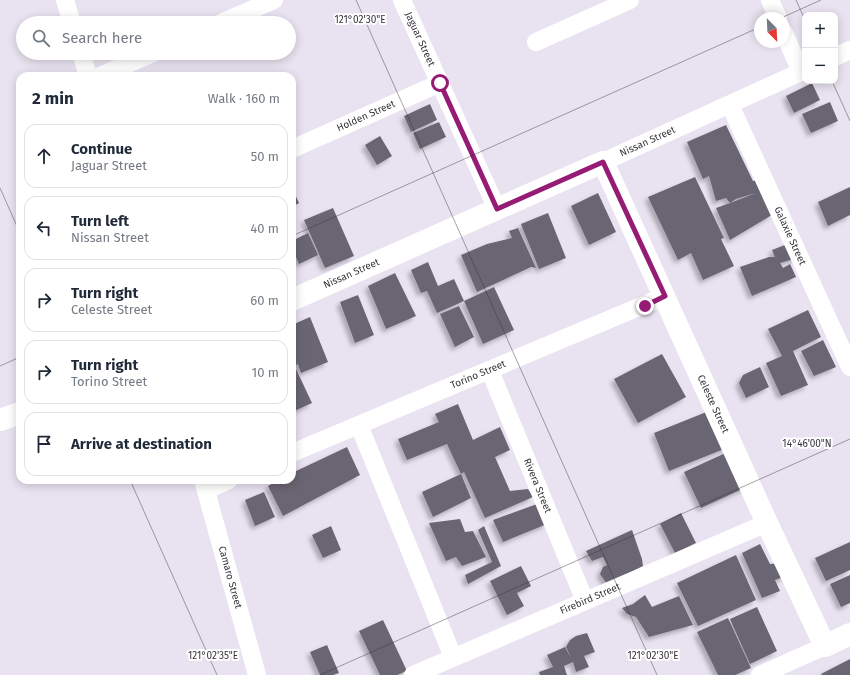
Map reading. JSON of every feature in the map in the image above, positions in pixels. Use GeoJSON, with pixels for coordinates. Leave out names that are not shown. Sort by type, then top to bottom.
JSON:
{"type":"FeatureCollection","features":[{"type":"Feature","properties":{"kind":"street"},"geometry":{"type":"LineString","coordinates":[[65,0],[70,16]]}},
{"type":"Feature","properties":{"kind":"street"},"geometry":{"type":"LineString","coordinates":[[237,16],[274,0]]}},
{"type":"Feature","properties":{"kind":"street","name":"Jaguar Street"},"geometry":{"type":"LineString","coordinates":[[402,0],[497,209]]}},
{"type":"Feature","properties":{"kind":"street"},"geometry":{"type":"LineString","coordinates":[[536,42],[630,0]]}},
{"type":"Feature","properties":{"kind":"street"},"geometry":{"type":"LineString","coordinates":[[770,0],[775,12]]}},
{"type":"Feature","properties":{"kind":"street"},"geometry":{"type":"LineString","coordinates":[[790,45],[802,69]]}},
{"type":"Feature","properties":{"kind":"street"},"geometry":{"type":"LineString","coordinates":[[838,56],[850,50]]}},
{"type":"Feature","properties":{"kind":"street"},"geometry":{"type":"LineString","coordinates":[[83,60],[87,72]]}},
{"type":"Feature","properties":{"kind":"street"},"geometry":{"type":"LineString","coordinates":[[109,72],[137,60]]}},
{"type":"Feature","properties":{"kind":"street","name":"Nissan Street"},"geometry":{"type":"LineString","coordinates":[[296,298],[603,162],[802,71]]}},
{"type":"Feature","properties":{"kind":"street","name":"Holden Street"},"geometry":{"type":"LineString","coordinates":[[296,147],[440,83]]}},
{"type":"Feature","properties":{"kind":"street","name":"Galaxie Street"},"geometry":{"type":"LineString","coordinates":[[730,105],[850,368]]}},
{"type":"Feature","properties":{"kind":"street","name":"Celeste Street"},"geometry":{"type":"LineString","coordinates":[[603,162],[767,523],[825,646]]}},
{"type":"Feature","properties":{"kind":"street","name":"Torino Street"},"geometry":{"type":"LineString","coordinates":[[296,451],[490,371],[665,296]]}},
{"type":"Feature","properties":{"kind":"street","name":"Rivera Street"},"geometry":{"type":"LineString","coordinates":[[490,371],[585,600]]}},
{"type":"Feature","properties":{"kind":"street"},"geometry":{"type":"LineString","coordinates":[[0,420],[16,414]]}},
{"type":"Feature","properties":{"kind":"street"},"geometry":{"type":"LineString","coordinates":[[359,425],[453,657]]}},
{"type":"Feature","properties":{"kind":"street","name":"Camaro Street"},"geometry":{"type":"LineString","coordinates":[[204,485],[257,675]]}},
{"type":"Feature","properties":{"kind":"street","name":"Firebird Street"},"geometry":{"type":"LineString","coordinates":[[413,675],[767,523]]}},
{"type":"Feature","properties":{"kind":"street"},"geometry":{"type":"LineString","coordinates":[[760,675],[850,634]]}},
{"type":"Feature","properties":{"kind":"building"},"geometry":{"type":"Polygon","coordinates":[[[812,84],[820,100],[794,113],[786,96],[812,84]]]}},
{"type":"Feature","properties":{"kind":"building"},"geometry":{"type":"Polygon","coordinates":[[[830,102],[838,121],[811,133],[802,114],[830,102]]]}},
{"type":"Feature","properties":{"kind":"building"},"geometry":{"type":"Polygon","coordinates":[[[430,104],[437,120],[411,132],[404,116],[430,104]]]}},
{"type":"Feature","properties":{"kind":"building"},"geometry":{"type":"Polygon","coordinates":[[[439,122],[446,137],[420,149],[413,133],[439,122]]]}},
{"type":"Feature","properties":{"kind":"building"},"geometry":{"type":"Polygon","coordinates":[[[726,125],[753,181],[762,179],[772,215],[730,240],[716,208],[730,203],[726,198],[716,201],[709,176],[703,179],[687,142],[726,125]],[[756,193],[736,199],[730,203],[756,193]]]}},
{"type":"Feature","properties":{"kind":"building"},"geometry":{"type":"Polygon","coordinates":[[[380,136],[392,156],[377,165],[365,145],[380,136]]]}},
{"type":"Feature","properties":{"kind":"building"},"geometry":{"type":"Polygon","coordinates":[[[695,177],[724,238],[721,239],[734,266],[703,280],[691,253],[678,260],[648,197],[695,177]]]}},
{"type":"Feature","properties":{"kind":"building"},"geometry":{"type":"Polygon","coordinates":[[[850,187],[850,215],[828,226],[818,202],[850,187]]]}},
{"type":"Feature","properties":{"kind":"building"},"geometry":{"type":"Polygon","coordinates":[[[598,193],[616,232],[589,245],[571,206],[598,193]]]}},
{"type":"Feature","properties":{"kind":"building"},"geometry":{"type":"Polygon","coordinates":[[[296,197],[299,203],[296,205],[296,197]]]}},
{"type":"Feature","properties":{"kind":"building"},"geometry":{"type":"Polygon","coordinates":[[[333,208],[354,256],[325,268],[304,220],[333,208]]]}},
{"type":"Feature","properties":{"kind":"building"},"geometry":{"type":"Polygon","coordinates":[[[548,213],[566,258],[539,269],[521,224],[548,213]]]}},
{"type":"Feature","properties":{"kind":"building"},"geometry":{"type":"Polygon","coordinates":[[[518,228],[536,268],[531,267],[477,292],[461,255],[487,244],[512,238],[509,231],[518,228]]]}},
{"type":"Feature","properties":{"kind":"building"},"geometry":{"type":"Polygon","coordinates":[[[308,233],[318,255],[299,264],[296,257],[296,239],[308,233]]]}},
{"type":"Feature","properties":{"kind":"building"},"geometry":{"type":"Polygon","coordinates":[[[790,243],[797,258],[780,263],[783,268],[790,264],[796,277],[752,296],[740,267],[769,257],[775,257],[772,250],[790,243]]]}},
{"type":"Feature","properties":{"kind":"building"},"geometry":{"type":"Polygon","coordinates":[[[428,262],[438,286],[454,279],[464,301],[437,313],[427,291],[421,293],[411,270],[428,262]]]}},
{"type":"Feature","properties":{"kind":"building"},"geometry":{"type":"Polygon","coordinates":[[[395,273],[416,316],[386,329],[368,286],[395,273]]]}},
{"type":"Feature","properties":{"kind":"building"},"geometry":{"type":"Polygon","coordinates":[[[494,287],[514,330],[483,344],[464,301],[494,287]]]}},
{"type":"Feature","properties":{"kind":"building"},"geometry":{"type":"Polygon","coordinates":[[[358,295],[374,335],[355,343],[340,302],[358,295]]]}},
{"type":"Feature","properties":{"kind":"building"},"geometry":{"type":"Polygon","coordinates":[[[459,306],[474,337],[455,347],[440,314],[459,306]]]}},
{"type":"Feature","properties":{"kind":"building"},"geometry":{"type":"Polygon","coordinates":[[[808,310],[821,337],[793,351],[808,385],[781,396],[766,363],[782,356],[768,329],[808,310]]]}},
{"type":"Feature","properties":{"kind":"building"},"geometry":{"type":"Polygon","coordinates":[[[310,317],[328,362],[301,373],[298,364],[296,365],[296,323],[310,317]]]}},
{"type":"Feature","properties":{"kind":"building"},"geometry":{"type":"Polygon","coordinates":[[[823,340],[836,367],[814,376],[801,351],[823,340]]]}},
{"type":"Feature","properties":{"kind":"building"},"geometry":{"type":"Polygon","coordinates":[[[662,354],[686,397],[638,423],[614,379],[662,354]]]}},
{"type":"Feature","properties":{"kind":"building"},"geometry":{"type":"Polygon","coordinates":[[[760,367],[769,387],[746,398],[739,383],[743,375],[760,367]]]}},
{"type":"Feature","properties":{"kind":"building"},"geometry":{"type":"Polygon","coordinates":[[[296,369],[312,403],[296,410],[296,369]]]}},
{"type":"Feature","properties":{"kind":"building"},"geometry":{"type":"Polygon","coordinates":[[[458,404],[473,440],[500,427],[510,450],[495,457],[510,491],[528,489],[533,497],[485,518],[464,472],[461,474],[447,444],[407,460],[398,439],[439,422],[435,414],[458,404]]]}},
{"type":"Feature","properties":{"kind":"building"},"geometry":{"type":"Polygon","coordinates":[[[714,409],[729,447],[669,471],[654,433],[714,409]]]}},
{"type":"Feature","properties":{"kind":"building"},"geometry":{"type":"Polygon","coordinates":[[[347,447],[360,475],[283,516],[268,486],[272,484],[296,484],[296,471],[347,447]]]}},
{"type":"Feature","properties":{"kind":"building"},"geometry":{"type":"Polygon","coordinates":[[[732,450],[749,486],[701,508],[684,472],[732,450]]]}},
{"type":"Feature","properties":{"kind":"building"},"geometry":{"type":"Polygon","coordinates":[[[461,474],[471,498],[433,517],[422,492],[461,474]]]}},
{"type":"Feature","properties":{"kind":"building"},"geometry":{"type":"Polygon","coordinates":[[[264,492],[275,517],[255,526],[245,500],[264,492]]]}},
{"type":"Feature","properties":{"kind":"building"},"geometry":{"type":"Polygon","coordinates":[[[537,504],[547,524],[503,542],[493,520],[537,504]]]}},
{"type":"Feature","properties":{"kind":"building"},"geometry":{"type":"Polygon","coordinates":[[[681,513],[696,543],[675,553],[660,524],[681,513]]]}},
{"type":"Feature","properties":{"kind":"building"},"geometry":{"type":"Polygon","coordinates":[[[460,519],[465,532],[473,531],[486,557],[462,566],[456,557],[446,561],[429,523],[460,519]]]}},
{"type":"Feature","properties":{"kind":"building"},"geometry":{"type":"Polygon","coordinates":[[[331,526],[341,550],[323,558],[312,535],[331,526]]]}},
{"type":"Feature","properties":{"kind":"building"},"geometry":{"type":"Polygon","coordinates":[[[484,526],[501,566],[468,584],[465,575],[492,562],[478,530],[484,526]]]}},
{"type":"Feature","properties":{"kind":"building"},"geometry":{"type":"Polygon","coordinates":[[[632,530],[643,566],[607,584],[600,574],[603,567],[607,565],[603,557],[592,561],[586,551],[632,530]]]}},
{"type":"Feature","properties":{"kind":"building"},"geometry":{"type":"Polygon","coordinates":[[[850,542],[850,570],[826,581],[815,558],[850,542]]]}},
{"type":"Feature","properties":{"kind":"building"},"geometry":{"type":"Polygon","coordinates":[[[760,544],[770,564],[780,563],[786,576],[775,580],[780,591],[762,598],[742,553],[760,544]]]}},
{"type":"Feature","properties":{"kind":"building"},"geometry":{"type":"Polygon","coordinates":[[[736,555],[756,600],[698,626],[677,583],[736,555]]]}},
{"type":"Feature","properties":{"kind":"building"},"geometry":{"type":"Polygon","coordinates":[[[521,566],[531,586],[517,593],[524,606],[507,615],[490,581],[521,566]]]}},
{"type":"Feature","properties":{"kind":"building"},"geometry":{"type":"Polygon","coordinates":[[[850,575],[850,603],[841,607],[830,584],[850,575]]]}},
{"type":"Feature","properties":{"kind":"building"},"geometry":{"type":"Polygon","coordinates":[[[645,595],[652,607],[679,596],[693,625],[649,637],[636,617],[627,614],[622,608],[633,604],[645,595]]]}},
{"type":"Feature","properties":{"kind":"building"},"geometry":{"type":"Polygon","coordinates":[[[757,607],[777,651],[750,664],[730,619],[757,607]]]}},
{"type":"Feature","properties":{"kind":"building"},"geometry":{"type":"Polygon","coordinates":[[[728,618],[751,668],[735,675],[718,675],[697,632],[728,618]]]}},
{"type":"Feature","properties":{"kind":"building"},"geometry":{"type":"Polygon","coordinates":[[[383,620],[407,671],[397,675],[380,675],[359,631],[383,620]]]}},
{"type":"Feature","properties":{"kind":"building"},"geometry":{"type":"Polygon","coordinates":[[[587,633],[595,652],[584,656],[589,667],[576,672],[573,662],[564,666],[567,675],[540,675],[539,672],[553,667],[547,655],[565,647],[571,658],[566,647],[570,640],[576,636],[587,633]]]}},
{"type":"Feature","properties":{"kind":"building"},"geometry":{"type":"Polygon","coordinates":[[[327,645],[339,673],[333,675],[320,675],[310,652],[327,645]]]}},
{"type":"Feature","properties":{"kind":"building"},"geometry":{"type":"Polygon","coordinates":[[[850,659],[850,675],[821,674],[850,659]]]}},
{"type":"Feature","properties":{"kind":"route"},"geometry":{"type":"LineString","coordinates":[[440,83],[497,209],[603,162],[665,296],[645,306]]}}]}
